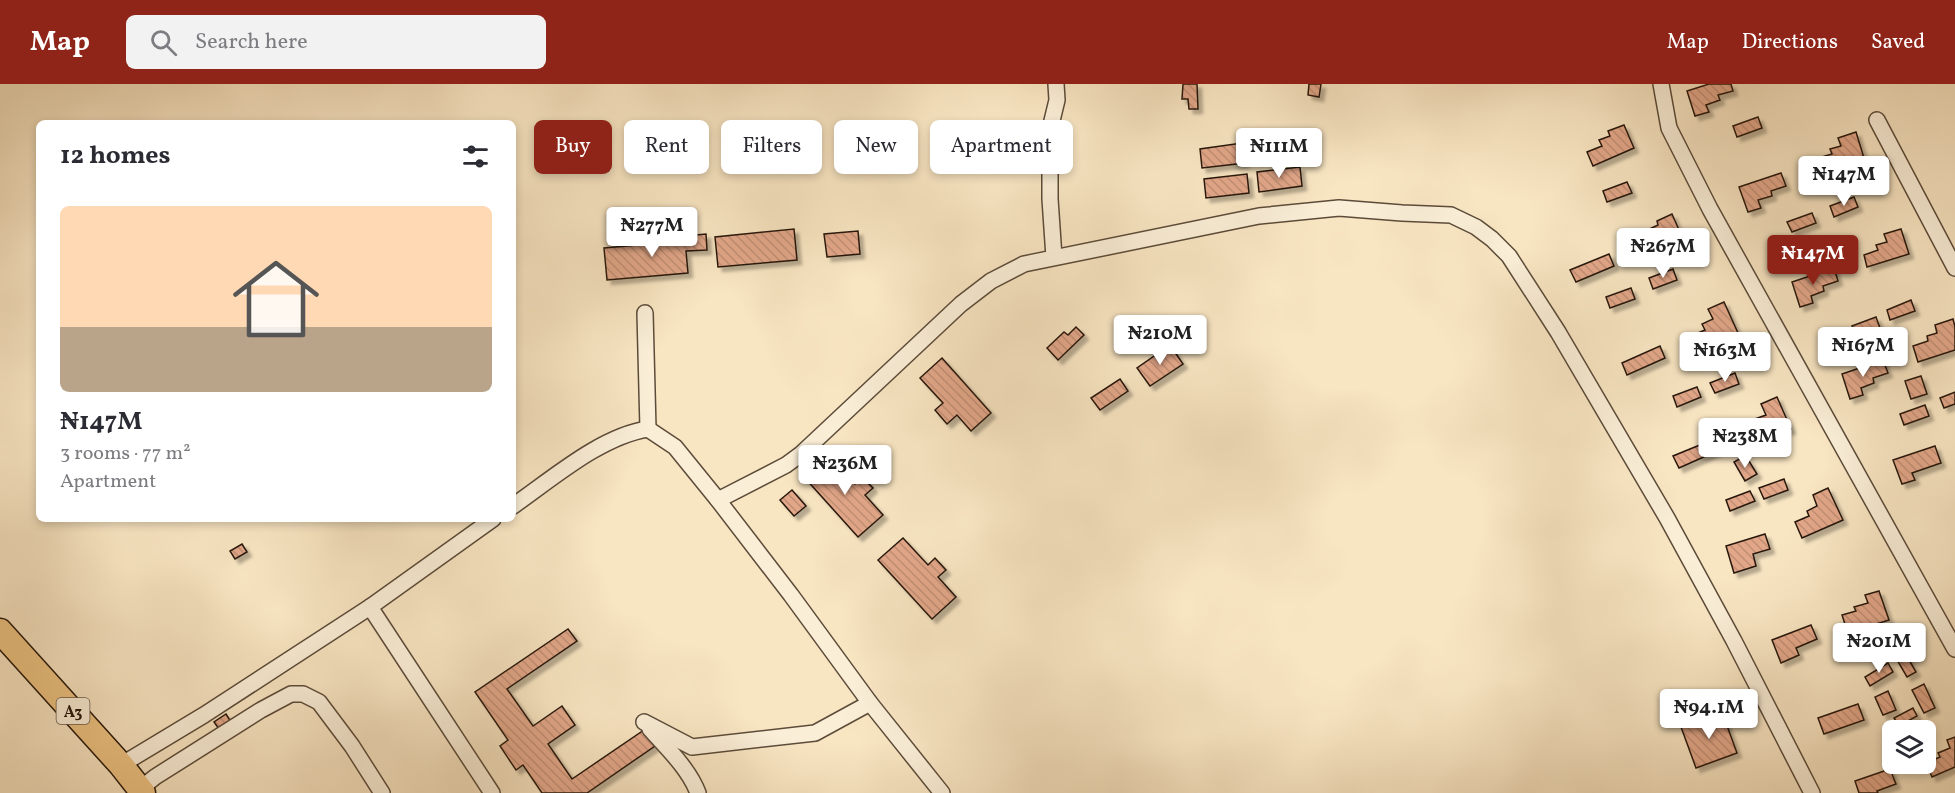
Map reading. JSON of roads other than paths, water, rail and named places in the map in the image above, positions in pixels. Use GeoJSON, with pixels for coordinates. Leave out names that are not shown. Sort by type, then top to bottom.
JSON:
{"type":"FeatureCollection","features":[{"type":"Feature","properties":{"kind":"highway","name":"A3"},"geometry":{"type":"LineString","coordinates":[[0,631],[142,791]]}},
{"type":"Feature","properties":{"kind":"street"},"geometry":{"type":"LineString","coordinates":[[1054,257],[1050,199],[1050,129],[1057,100],[1056,84]]}},
{"type":"Feature","properties":{"kind":"street"},"geometry":{"type":"LineString","coordinates":[[1661,84],[1669,128],[1710,209],[1955,649]]}},
{"type":"Feature","properties":{"kind":"street"},"geometry":{"type":"LineString","coordinates":[[1877,120],[1955,268]]}},
{"type":"Feature","properties":{"kind":"street"},"geometry":{"type":"LineString","coordinates":[[718,500],[786,465],[801,454],[961,304],[990,281],[1023,264],[1259,216],[1339,208],[1451,215],[1476,227],[1509,256],[1564,342],[1667,518],[1734,641],[1812,793]]}},
{"type":"Feature","properties":{"kind":"street"},"geometry":{"type":"LineString","coordinates":[[645,313],[648,429]]}},
{"type":"Feature","properties":{"kind":"street"},"geometry":{"type":"LineString","coordinates":[[516,504],[598,447],[635,431],[648,429],[675,447],[791,595],[870,704],[942,793]]}},
{"type":"Feature","properties":{"kind":"street"},"geometry":{"type":"LineString","coordinates":[[121,765],[204,715],[370,608],[489,522]]}},
{"type":"Feature","properties":{"kind":"street"},"geometry":{"type":"LineString","coordinates":[[370,608],[492,793]]}},
{"type":"Feature","properties":{"kind":"street"},"geometry":{"type":"LineString","coordinates":[[142,791],[164,771],[261,710],[291,694],[303,694],[319,702],[352,746],[382,793]]}},
{"type":"Feature","properties":{"kind":"street"},"geometry":{"type":"LineString","coordinates":[[698,793],[678,761],[644,722],[692,747],[815,733],[870,704]]}}]}
